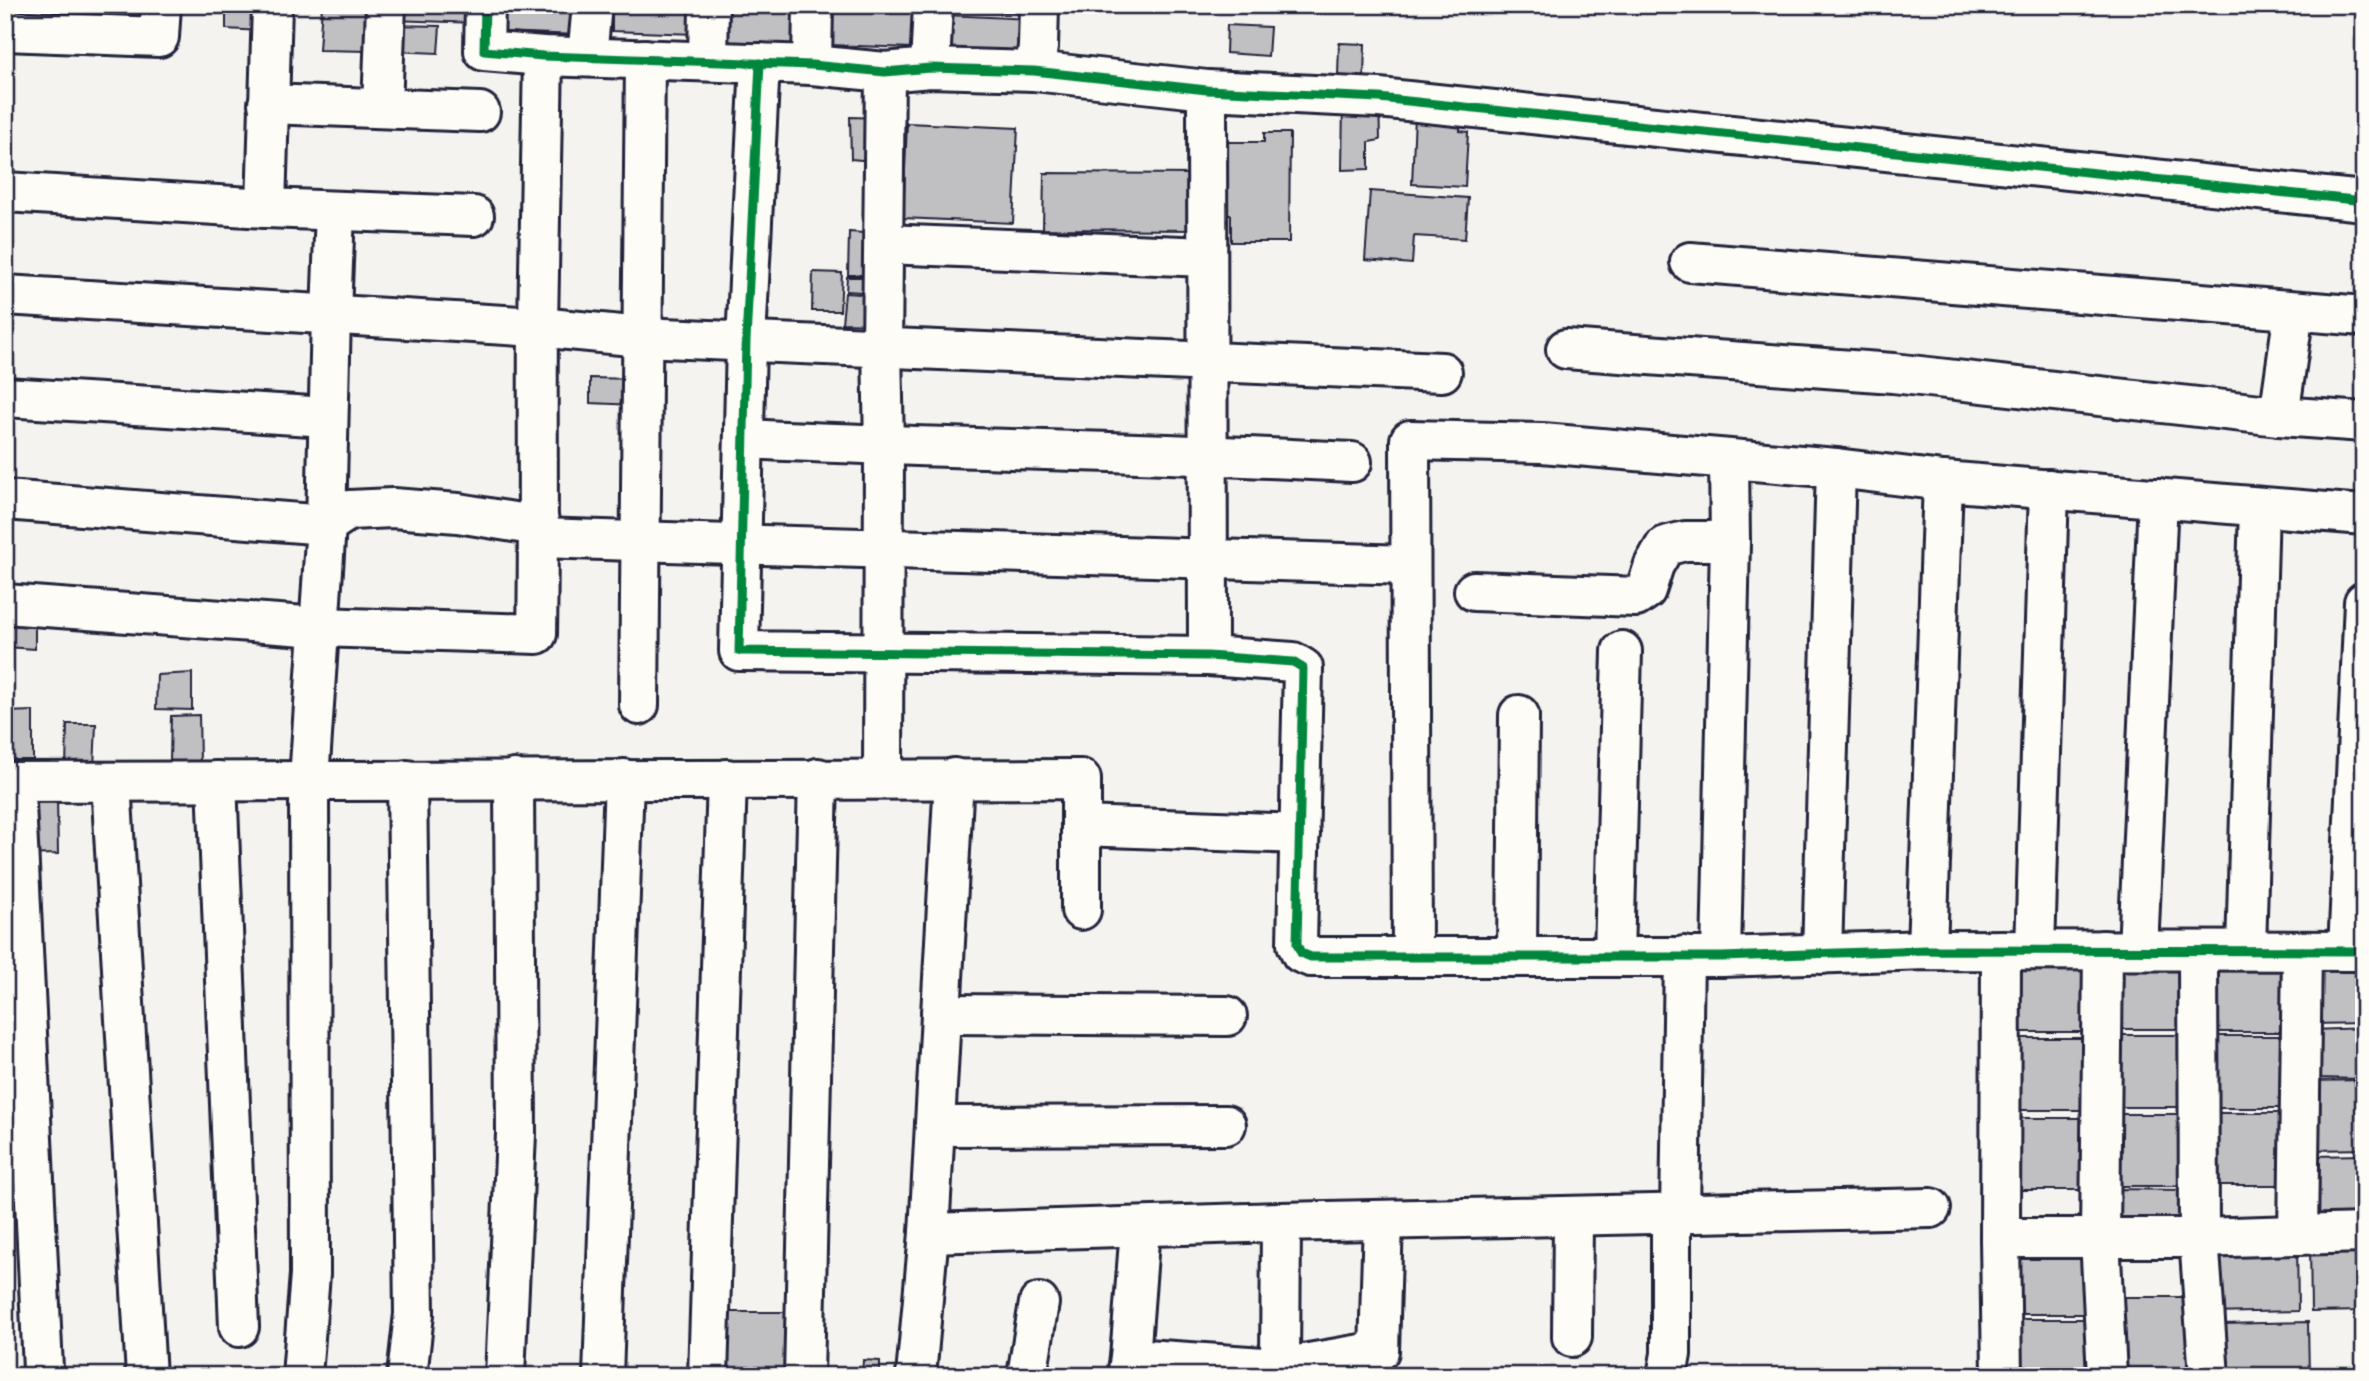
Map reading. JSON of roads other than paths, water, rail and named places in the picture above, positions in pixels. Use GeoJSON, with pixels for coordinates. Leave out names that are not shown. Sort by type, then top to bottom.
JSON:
{"type":"FeatureCollection","features":[{"type":"Feature","properties":{"kind":"street"},"geometry":{"type":"LineString","coordinates":[[265,208],[272,5]]}},
{"type":"Feature","properties":{"kind":"street"},"geometry":{"type":"LineString","coordinates":[[382,107],[386,5]]}},
{"type":"Feature","properties":{"kind":"street"},"geometry":{"type":"LineString","coordinates":[[485,5],[484,51],[543,56],[812,65],[885,72],[930,68],[1034,71],[1207,90],[1379,98],[2364,201]]}},
{"type":"Feature","properties":{"kind":"street"},"geometry":{"type":"LineString","coordinates":[[587,57],[592,5]]}},
{"type":"Feature","properties":{"kind":"street"},"geometry":{"type":"LineString","coordinates":[[708,61],[709,5]]}},
{"type":"Feature","properties":{"kind":"street"},"geometry":{"type":"LineString","coordinates":[[812,65],[813,5]]}},
{"type":"Feature","properties":{"kind":"street"},"geometry":{"type":"LineString","coordinates":[[930,68],[933,5]]}},
{"type":"Feature","properties":{"kind":"street"},"geometry":{"type":"LineString","coordinates":[[1034,71],[1040,5]]}},
{"type":"Feature","properties":{"kind":"street"},"geometry":{"type":"LineString","coordinates":[[5,32],[160,21]]}},
{"type":"Feature","properties":{"kind":"street"},"geometry":{"type":"LineString","coordinates":[[5,604],[319,627],[537,634],[538,327],[543,56]]}},
{"type":"Feature","properties":{"kind":"street"},"geometry":{"type":"LineString","coordinates":[[639,705],[645,59]]}},
{"type":"Feature","properties":{"kind":"street"},"geometry":{"type":"LineString","coordinates":[[760,63],[747,341],[739,651],[1208,656],[1293,662],[1303,668],[1297,944],[1301,953],[1311,957],[1721,957],[1927,950],[2356,951],[2364,602]]}},
{"type":"Feature","properties":{"kind":"street"},"geometry":{"type":"LineString","coordinates":[[883,778],[882,348],[885,72]]}},
{"type":"Feature","properties":{"kind":"street"},"geometry":{"type":"LineString","coordinates":[[1207,90],[1208,656]]}},
{"type":"Feature","properties":{"kind":"street"},"geometry":{"type":"LineString","coordinates":[[268,104],[480,112]]}},
{"type":"Feature","properties":{"kind":"street"},"geometry":{"type":"LineString","coordinates":[[5,192],[265,208],[474,216]]}},
{"type":"Feature","properties":{"kind":"street"},"geometry":{"type":"LineString","coordinates":[[302,1376],[310,1274],[309,780],[326,524],[335,211]]}},
{"type":"Feature","properties":{"kind":"street"},"geometry":{"type":"LineString","coordinates":[[884,244],[1207,257]]}},
{"type":"Feature","properties":{"kind":"street"},"geometry":{"type":"LineString","coordinates":[[1690,262],[2364,316]]}},
{"type":"Feature","properties":{"kind":"street"},"geometry":{"type":"LineString","coordinates":[[5,295],[538,327],[642,337],[1442,372]]}},
{"type":"Feature","properties":{"kind":"street"},"geometry":{"type":"LineString","coordinates":[[2279,416],[2294,311]]}},
{"type":"Feature","properties":{"kind":"street"},"geometry":{"type":"LineString","coordinates":[[1566,349],[1893,373],[2279,416],[2364,422]]}},
{"type":"Feature","properties":{"kind":"street"},"geometry":{"type":"LineString","coordinates":[[5,397],[328,417]]}},
{"type":"Feature","properties":{"kind":"street"},"geometry":{"type":"LineString","coordinates":[[745,439],[884,446],[1208,454],[1352,462]]}},
{"type":"Feature","properties":{"kind":"street"},"geometry":{"type":"LineString","coordinates":[[1412,956],[1410,440],[1542,443],[1836,468],[1943,481],[2364,515]]}},
{"type":"Feature","properties":{"kind":"street"},"geometry":{"type":"LineString","coordinates":[[1721,957],[1730,541],[1729,460]]}},
{"type":"Feature","properties":{"kind":"street"},"geometry":{"type":"LineString","coordinates":[[1822,954],[1836,468]]}},
{"type":"Feature","properties":{"kind":"street"},"geometry":{"type":"LineString","coordinates":[[1927,950],[1943,481]]}},
{"type":"Feature","properties":{"kind":"street"},"geometry":{"type":"LineString","coordinates":[[2002,1376],[2000,1238],[2049,489]]}},
{"type":"Feature","properties":{"kind":"street"},"geometry":{"type":"LineString","coordinates":[[2107,1376],[2100,1237],[2120,950],[2158,498]]}},
{"type":"Feature","properties":{"kind":"street"},"geometry":{"type":"LineString","coordinates":[[5,500],[326,524],[349,510],[393,508],[458,513],[520,523],[539,529],[642,541],[1409,565]]}},
{"type":"Feature","properties":{"kind":"street"},"geometry":{"type":"LineString","coordinates":[[2246,950],[2259,507]]}},
{"type":"Feature","properties":{"kind":"street"},"geometry":{"type":"LineString","coordinates":[[1474,591],[1636,597],[1646,590],[1654,565],[1665,546],[1685,541],[1730,541]]}},
{"type":"Feature","properties":{"kind":"street"},"geometry":{"type":"LineString","coordinates":[[1614,956],[1622,651]]}},
{"type":"Feature","properties":{"kind":"street"},"geometry":{"type":"LineString","coordinates":[[1517,956],[1518,715]]}},
{"type":"Feature","properties":{"kind":"street"},"geometry":{"type":"LineString","coordinates":[[804,1376],[818,778]]}},
{"type":"Feature","properties":{"kind":"street"},"geometry":{"type":"LineString","coordinates":[[916,1376],[929,1233],[954,778]]}},
{"type":"Feature","properties":{"kind":"street"},"geometry":{"type":"LineString","coordinates":[[505,1376],[516,1134],[514,779]]}},
{"type":"Feature","properties":{"kind":"street"},"geometry":{"type":"LineString","coordinates":[[603,1376],[624,779]]}},
{"type":"Feature","properties":{"kind":"street"},"geometry":{"type":"LineString","coordinates":[[708,1376],[727,779]]}},
{"type":"Feature","properties":{"kind":"street"},"geometry":{"type":"LineString","coordinates":[[43,1369],[20,1207],[10,782],[1081,779],[1081,910]]}},
{"type":"Feature","properties":{"kind":"street"},"geometry":{"type":"LineString","coordinates":[[407,780],[414,1314],[407,1376]]}},
{"type":"Feature","properties":{"kind":"street"},"geometry":{"type":"LineString","coordinates":[[217,781],[239,1327]]}},
{"type":"Feature","properties":{"kind":"street"},"geometry":{"type":"LineString","coordinates":[[111,782],[146,1376]]}},
{"type":"Feature","properties":{"kind":"street"},"geometry":{"type":"LineString","coordinates":[[1081,826],[1300,834]]}},
{"type":"Feature","properties":{"kind":"street"},"geometry":{"type":"LineString","coordinates":[[2198,951],[2199,1238],[2209,1376]]}},
{"type":"Feature","properties":{"kind":"street"},"geometry":{"type":"LineString","coordinates":[[2298,1235],[2302,951]]}},
{"type":"Feature","properties":{"kind":"street"},"geometry":{"type":"LineString","coordinates":[[1667,1376],[1671,1354],[1684,956]]}},
{"type":"Feature","properties":{"kind":"street"},"geometry":{"type":"LineString","coordinates":[[941,1014],[1227,1016]]}},
{"type":"Feature","properties":{"kind":"street"},"geometry":{"type":"LineString","coordinates":[[935,1126],[1226,1125]]}},
{"type":"Feature","properties":{"kind":"street"},"geometry":{"type":"LineString","coordinates":[[929,1233],[1281,1222],[1931,1208]]}},
{"type":"Feature","properties":{"kind":"street"},"geometry":{"type":"LineString","coordinates":[[1572,1337],[1573,1217]]}},
{"type":"Feature","properties":{"kind":"street"},"geometry":{"type":"LineString","coordinates":[[1140,1228],[1128,1367],[1280,1368],[1379,1351],[1383,1220]]}},
{"type":"Feature","properties":{"kind":"street"},"geometry":{"type":"LineString","coordinates":[[1280,1368],[1281,1222]]}},
{"type":"Feature","properties":{"kind":"street"},"geometry":{"type":"LineString","coordinates":[[2000,1238],[2199,1238],[2364,1233]]}},
{"type":"Feature","properties":{"kind":"street"},"geometry":{"type":"LineString","coordinates":[[1027,1376],[1039,1303]]}}]}
